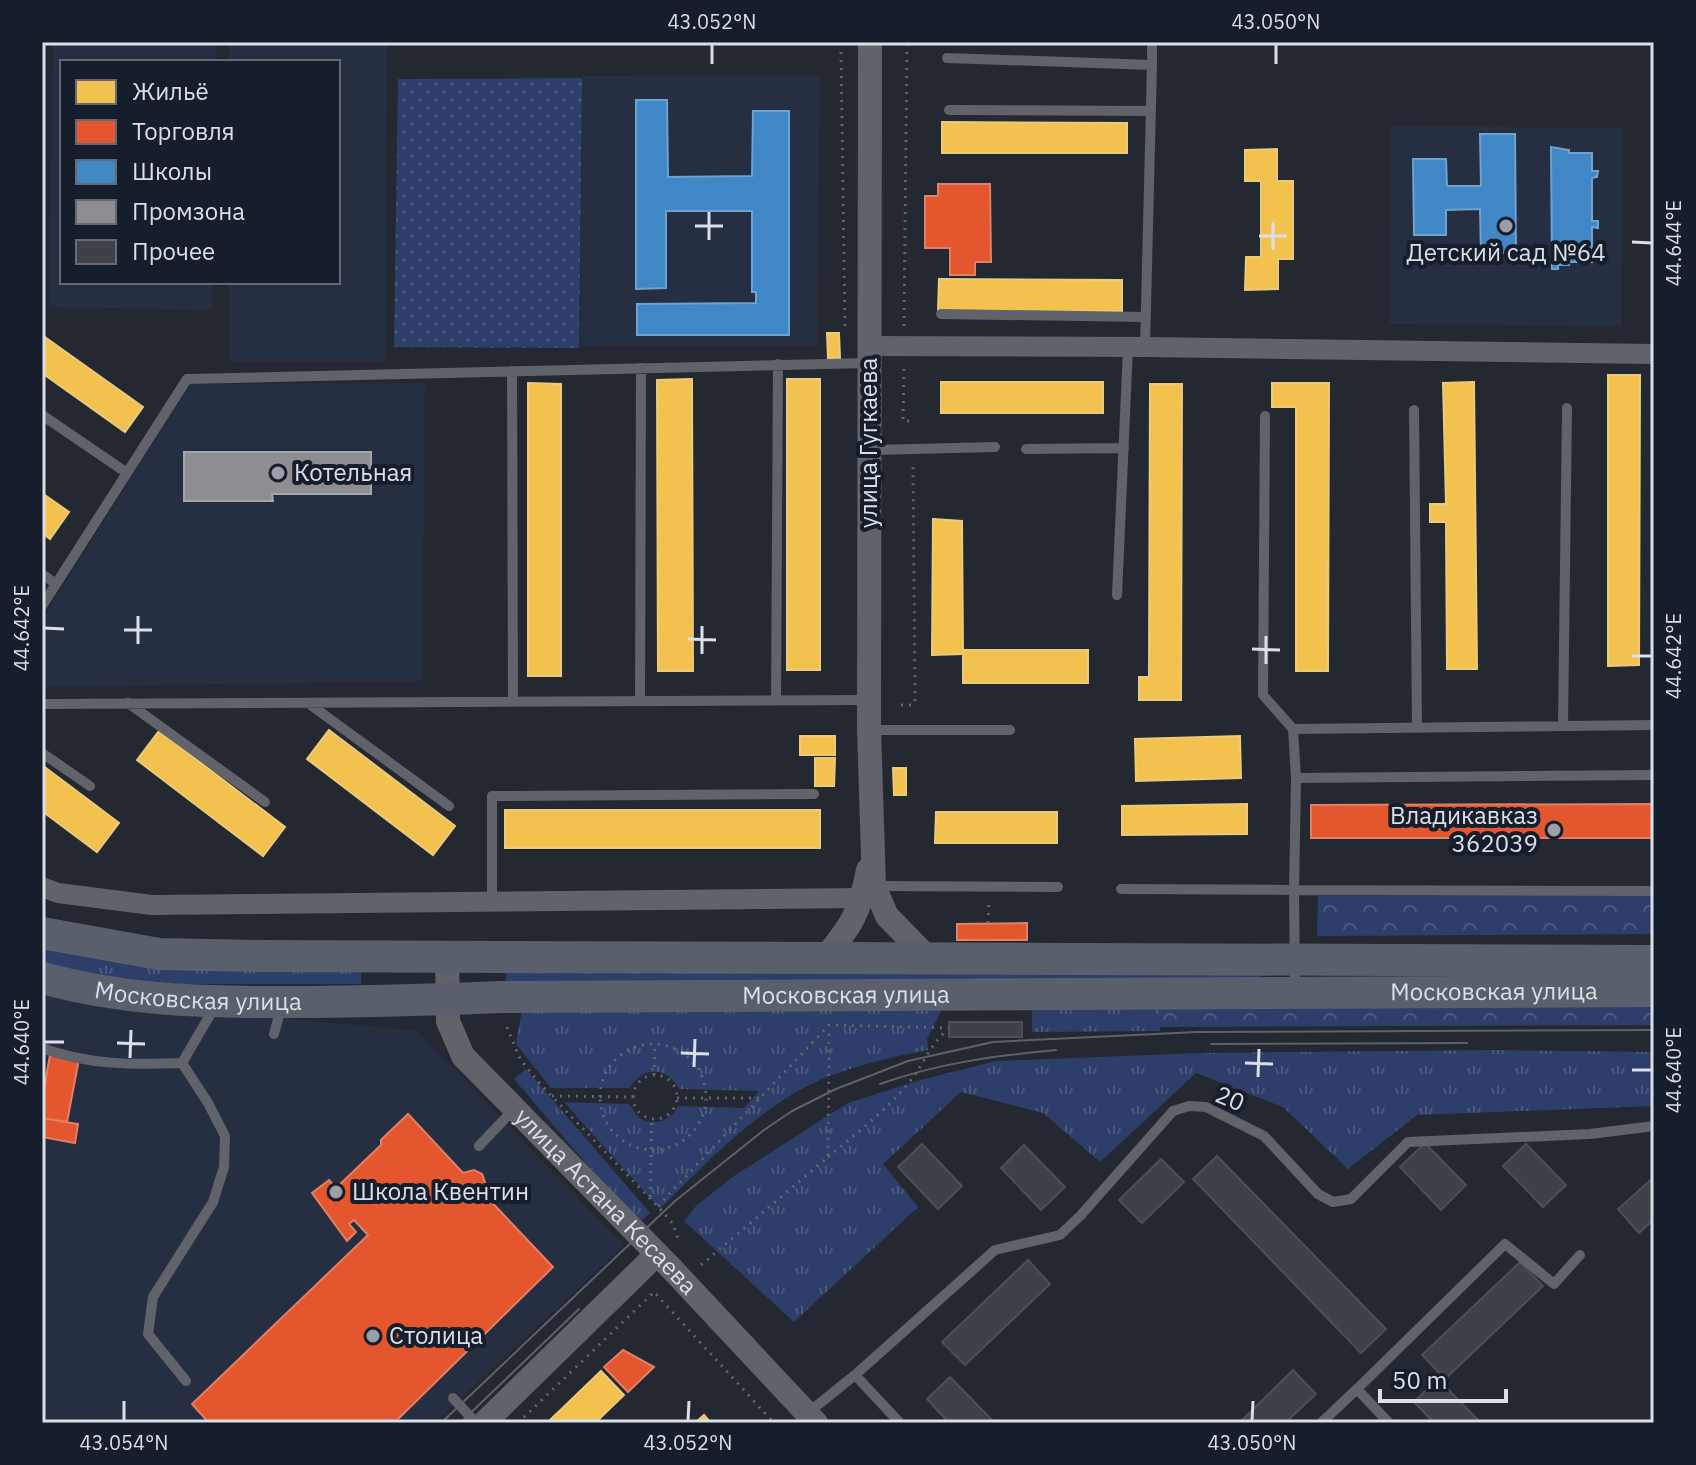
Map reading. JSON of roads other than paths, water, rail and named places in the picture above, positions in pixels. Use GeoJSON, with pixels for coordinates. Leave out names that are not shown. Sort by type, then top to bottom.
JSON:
{"type":"FeatureCollection","features":[{"type":"Feature","properties":{"kind":"highway","name":"Московская улица"},"geometry":{"type":"LineString","coordinates":[[42,933],[159,954],[1654,961]]}},
{"type":"Feature","properties":{"kind":"highway","name":"Московская улица"},"geometry":{"type":"LineString","coordinates":[[42,978],[117,995],[219,1002],[1654,991]]}},
{"type":"Feature","properties":{"kind":"street","name":"улица Гугкаева"},"geometry":{"type":"LineString","coordinates":[[824,959],[851,927],[869,892],[872,844],[869,730],[870,42]]}},
{"type":"Feature","properties":{"kind":"street"},"geometry":{"type":"LineString","coordinates":[[869,354],[1136,347],[1654,354]]}},
{"type":"Feature","properties":{"kind":"street"},"geometry":{"type":"LineString","coordinates":[[42,887],[58,893],[152,905],[492,903],[869,892],[887,916],[927,957]]}},
{"type":"Feature","properties":{"kind":"street","name":"улица Астана Кесаева"},"geometry":{"type":"LineString","coordinates":[[447,957],[448,1021],[463,1056],[812,1418]]}},
{"type":"Feature","properties":{"kind":"street"},"geometry":{"type":"LineString","coordinates":[[484,1423],[657,1254]]}},
{"type":"Feature","properties":{"kind":"lane"},"geometry":{"type":"LineString","coordinates":[[1117,595],[1124,448],[1136,347],[1145,317],[1152,42]]}},
{"type":"Feature","properties":{"kind":"lane"},"geometry":{"type":"LineString","coordinates":[[947,58],[1152,65]]}},
{"type":"Feature","properties":{"kind":"lane"},"geometry":{"type":"LineString","coordinates":[[949,110],[1151,111]]}},
{"type":"Feature","properties":{"kind":"lane"},"geometry":{"type":"LineString","coordinates":[[941,314],[1145,317]]}},
{"type":"Feature","properties":{"kind":"lane"},"geometry":{"type":"LineString","coordinates":[[42,606],[187,379],[778,364],[869,354]]}},
{"type":"Feature","properties":{"kind":"lane"},"geometry":{"type":"LineString","coordinates":[[776,700],[778,364]]}},
{"type":"Feature","properties":{"kind":"lane"},"geometry":{"type":"LineString","coordinates":[[640,701],[641,368]]}},
{"type":"Feature","properties":{"kind":"lane"},"geometry":{"type":"LineString","coordinates":[[512,371],[513,701]]}},
{"type":"Feature","properties":{"kind":"lane"},"geometry":{"type":"LineString","coordinates":[[1563,726],[1567,408]]}},
{"type":"Feature","properties":{"kind":"lane"},"geometry":{"type":"LineString","coordinates":[[1414,410],[1417,728]]}},
{"type":"Feature","properties":{"kind":"lane"},"geometry":{"type":"LineString","coordinates":[[42,415],[127,473]]}},
{"type":"Feature","properties":{"kind":"lane"},"geometry":{"type":"LineString","coordinates":[[1265,416],[1263,695],[1293,729],[1296,778],[1295,993]]}},
{"type":"Feature","properties":{"kind":"lane"},"geometry":{"type":"LineString","coordinates":[[869,450],[995,447]]}},
{"type":"Feature","properties":{"kind":"lane"},"geometry":{"type":"LineString","coordinates":[[1026,449],[1124,448]]}},
{"type":"Feature","properties":{"kind":"lane"},"geometry":{"type":"LineString","coordinates":[[42,574],[56,584]]}},
{"type":"Feature","properties":{"kind":"lane"},"geometry":{"type":"LineString","coordinates":[[42,704],[869,700]]}},
{"type":"Feature","properties":{"kind":"lane"},"geometry":{"type":"LineString","coordinates":[[307,702],[449,806]]}},
{"type":"Feature","properties":{"kind":"lane"},"geometry":{"type":"LineString","coordinates":[[128,703],[265,802]]}},
{"type":"Feature","properties":{"kind":"lane"},"geometry":{"type":"LineString","coordinates":[[1293,729],[1654,725]]}},
{"type":"Feature","properties":{"kind":"lane"},"geometry":{"type":"LineString","coordinates":[[869,730],[1010,730]]}},
{"type":"Feature","properties":{"kind":"lane"},"geometry":{"type":"LineString","coordinates":[[42,753],[90,786]]}},
{"type":"Feature","properties":{"kind":"lane"},"geometry":{"type":"LineString","coordinates":[[1296,778],[1654,775]]}},
{"type":"Feature","properties":{"kind":"lane"},"geometry":{"type":"LineString","coordinates":[[492,903],[492,796],[814,794]]}},
{"type":"Feature","properties":{"kind":"lane"},"geometry":{"type":"LineString","coordinates":[[869,892],[1058,887]]}},
{"type":"Feature","properties":{"kind":"lane"},"geometry":{"type":"LineString","coordinates":[[1121,889],[1654,891]]}},
{"type":"Feature","properties":{"kind":"lane"},"geometry":{"type":"LineString","coordinates":[[182,1063],[219,1002]]}},
{"type":"Feature","properties":{"kind":"lane"},"geometry":{"type":"LineString","coordinates":[[274,1034],[282,1002]]}},
{"type":"Feature","properties":{"kind":"lane"},"geometry":{"type":"LineString","coordinates":[[42,1048],[62,1056],[123,1065],[182,1063]]}},
{"type":"Feature","properties":{"kind":"lane"},"geometry":{"type":"LineString","coordinates":[[182,1063],[225,1136],[224,1167],[213,1202],[153,1297],[148,1334],[186,1381]]}},
{"type":"Feature","properties":{"kind":"lane","name":"20"},"geometry":{"type":"LineString","coordinates":[[812,1418],[855,1375],[995,1250],[1060,1235],[1173,1111],[1189,1106],[1206,1107],[1264,1136],[1318,1194],[1333,1202],[1351,1199],[1408,1142],[1590,1134],[1654,1126]]}},
{"type":"Feature","properties":{"kind":"lane"},"geometry":{"type":"LineString","coordinates":[[479,1146],[514,1109]]}},
{"type":"Feature","properties":{"kind":"lane"},"geometry":{"type":"LineString","coordinates":[[1321,1423],[1505,1244],[1554,1284],[1580,1255]]}},
{"type":"Feature","properties":{"kind":"lane"},"geometry":{"type":"LineString","coordinates":[[855,1375],[900,1423]]}},
{"type":"Feature","properties":{"kind":"lane"},"geometry":{"type":"LineString","coordinates":[[1357,1389],[1389,1423]]}},
{"type":"Feature","properties":{"kind":"lane"},"geometry":{"type":"LineString","coordinates":[[453,1398],[476,1423]]}},
{"type":"Feature","properties":{"kind":"tram line"},"geometry":{"type":"LineString","coordinates":[[441,1423],[675,1201],[764,1130],[792,1111],[836,1089],[908,1061],[993,1042],[1197,1032],[1654,1030]]}},
{"type":"Feature","properties":{"kind":"tram line"},"geometry":{"type":"LineString","coordinates":[[1211,1044],[1467,1043]]}},
{"type":"Feature","properties":{"kind":"tram line"},"geometry":{"type":"LineString","coordinates":[[880,1084],[966,1061],[1056,1050]]}},
{"type":"Feature","properties":{"kind":"tram line"},"geometry":{"type":"LineString","coordinates":[[460,1423],[579,1309]]}},
{"type":"Feature","properties":{"kind":"place","name":"Детский сад №64"},"geometry":{"type":"Point","coordinates":[1506,226]}},
{"type":"Feature","properties":{"kind":"place","name":"Котельная"},"geometry":{"type":"Point","coordinates":[278,473]}},
{"type":"Feature","properties":{"kind":"place","name":"Владикавказ 362039"},"geometry":{"type":"Point","coordinates":[1554,830]}},
{"type":"Feature","properties":{"kind":"place","name":"Школа Квентин"},"geometry":{"type":"Point","coordinates":[336,1192]}},
{"type":"Feature","properties":{"kind":"place","name":"Столица"},"geometry":{"type":"Point","coordinates":[373,1336]}}]}
